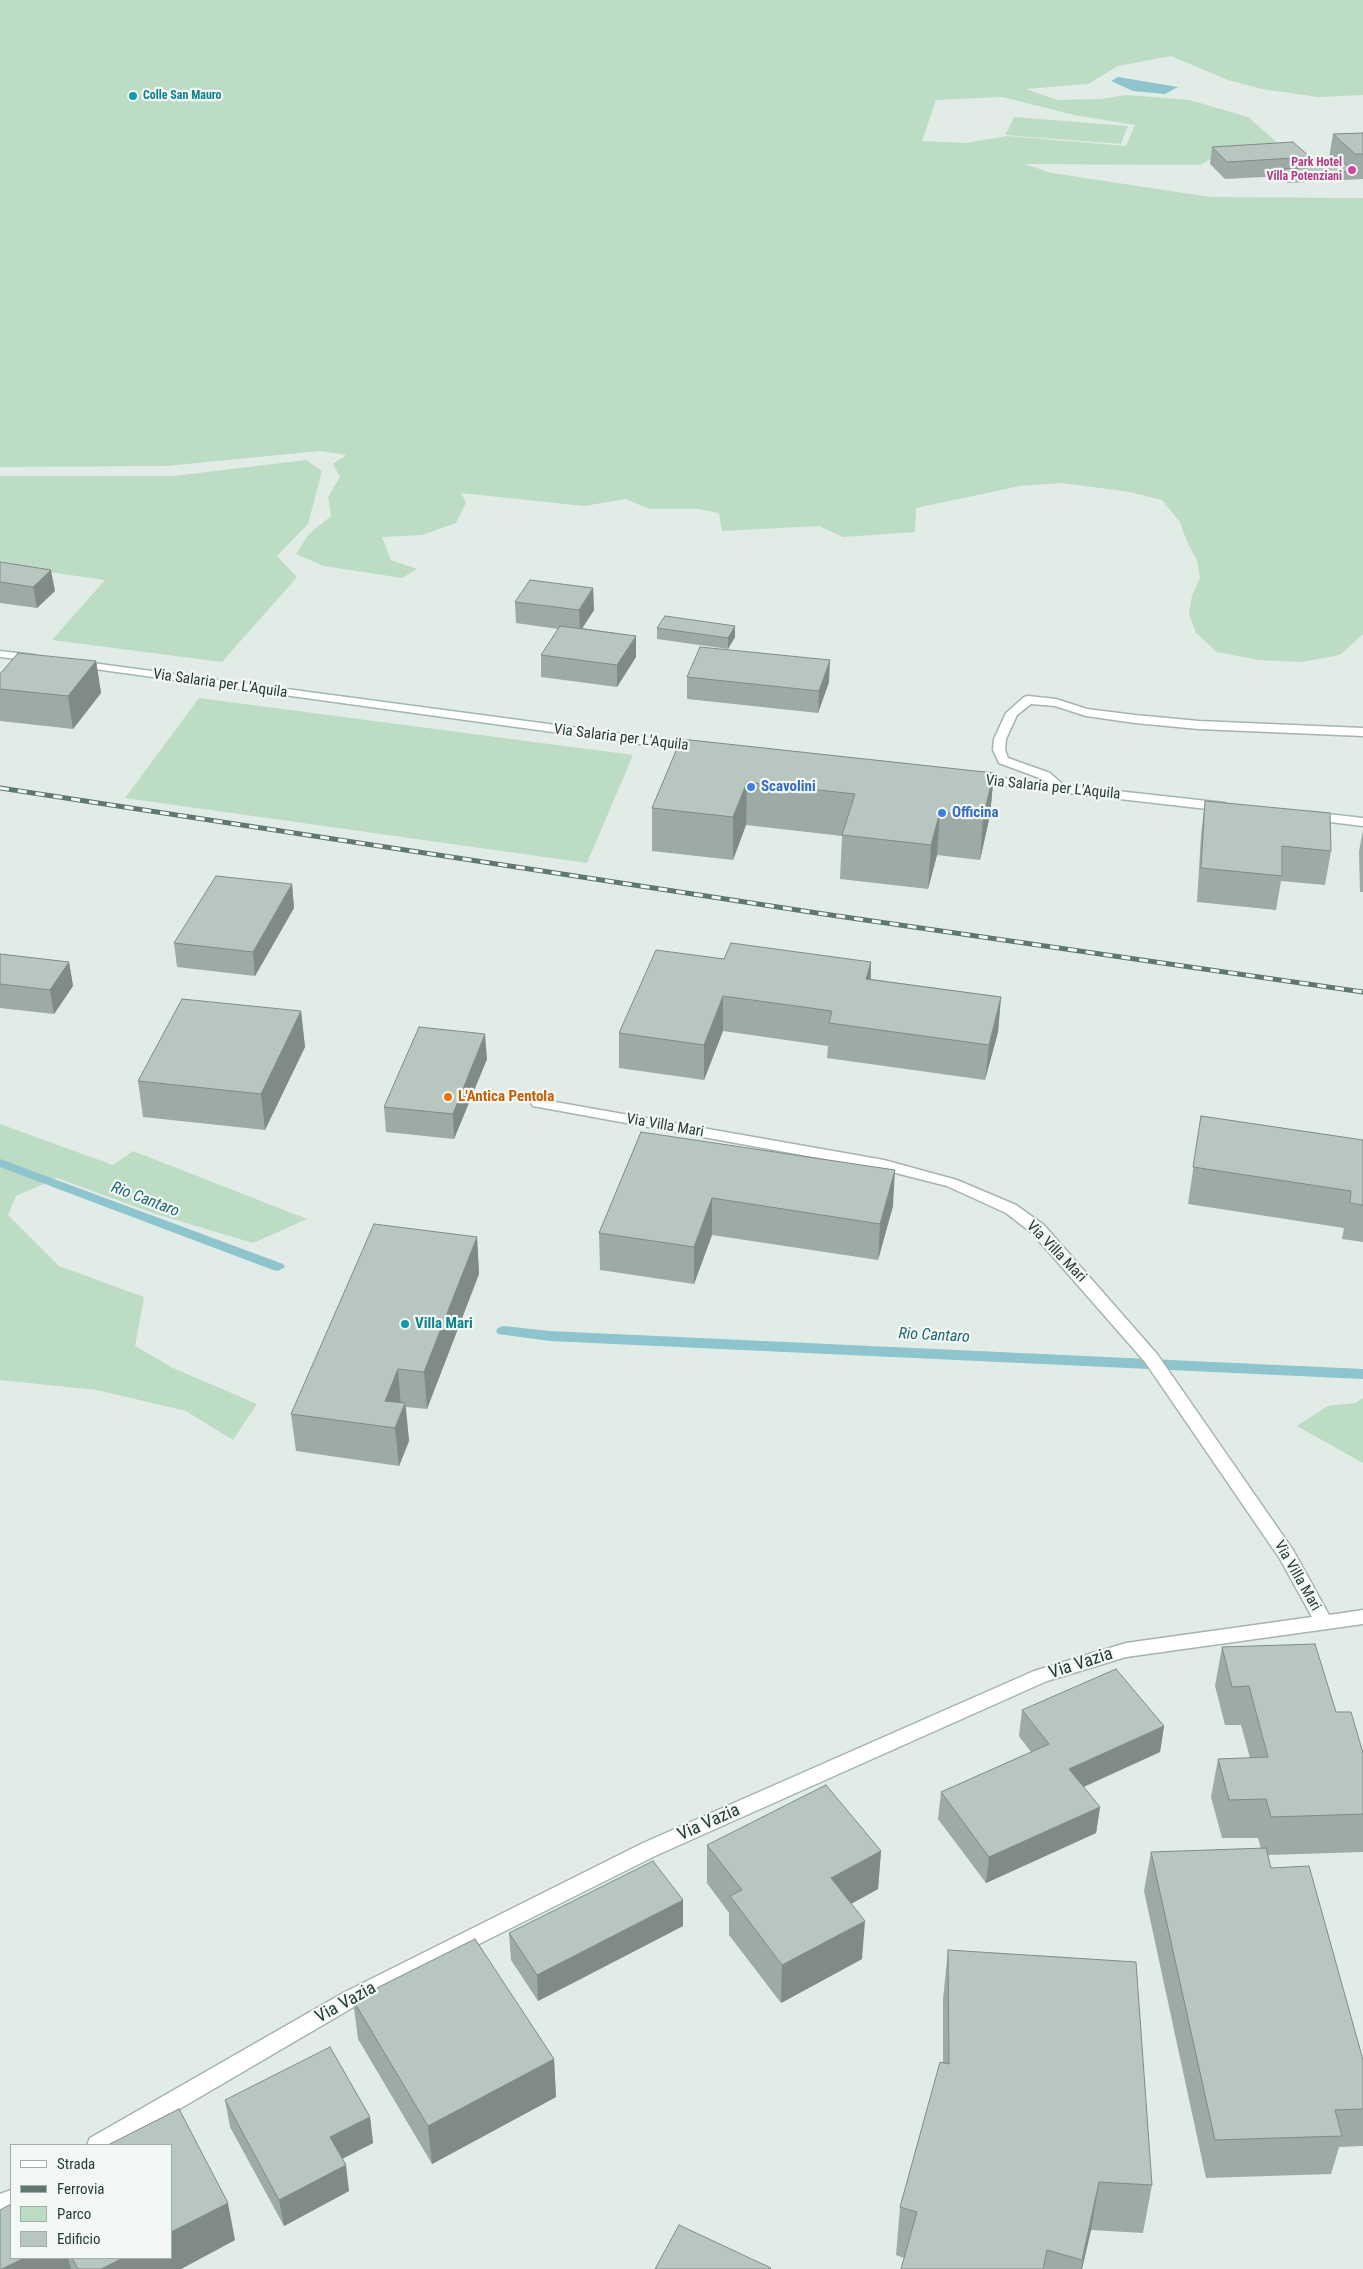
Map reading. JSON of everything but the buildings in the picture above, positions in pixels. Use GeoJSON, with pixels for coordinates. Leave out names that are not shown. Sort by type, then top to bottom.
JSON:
{"type":"FeatureCollection","features":[{"type":"Feature","properties":{"kind":"street"},"geometry":{"type":"LineString","coordinates":[[0,654],[49,660]]}},
{"type":"Feature","properties":{"kind":"street","name":"Via Salaria per L'Aquila"},"geometry":{"type":"LineString","coordinates":[[69,663],[709,749]]}},
{"type":"Feature","properties":{"kind":"street"},"geometry":{"type":"LineString","coordinates":[[1062,789],[1046,776],[1003,760],[999,750],[1000,739],[1012,713],[1028,700],[1056,703],[1086,712],[1144,720],[1363,732]]}},
{"type":"Feature","properties":{"kind":"street","name":"Via Salaria per L'Aquila"},"geometry":{"type":"LineString","coordinates":[[963,778],[1238,808]]}},
{"type":"Feature","properties":{"kind":"street"},"geometry":{"type":"LineString","coordinates":[[1296,815],[1363,822]]}},
{"type":"Feature","properties":{"kind":"street","name":"Via Villa Mari"},"geometry":{"type":"LineString","coordinates":[[538,1103],[884,1165],[952,1183],[1011,1209],[1038,1229],[1151,1358],[1287,1555],[1324,1622]]}},
{"type":"Feature","properties":{"kind":"street","name":"Via Vazia"},"geometry":{"type":"LineString","coordinates":[[100,2144],[350,1999],[650,1849],[1042,1676],[1126,1650],[1363,1617]]}},
{"type":"Feature","properties":{"kind":"green space"},"geometry":{"type":"Polygon","coordinates":[[[0,0],[1363,0],[1363,95],[1318,97],[1262,89],[1228,80],[1171,56],[1118,66],[1088,84],[1026,89],[1057,100],[1100,99],[1127,95],[1190,100],[1248,117],[1281,146],[1213,158],[1200,165],[1024,164],[1052,173],[1210,197],[1363,198],[1363,634],[1340,655],[1301,662],[1258,660],[1217,652],[1196,633],[1189,614],[1192,596],[1200,578],[1197,560],[1187,542],[1180,522],[1162,500],[1130,492],[1062,483],[1020,486],[916,508],[915,532],[843,537],[819,526],[722,531],[719,513],[697,509],[649,509],[626,499],[584,506],[461,493],[466,503],[456,523],[422,535],[382,537],[391,560],[417,569],[402,578],[324,566],[296,554],[309,534],[331,516],[328,497],[340,477],[333,464],[346,455],[320,451],[166,466],[0,467],[0,0]],[[1002,97],[936,100],[922,141],[965,143],[1008,136],[1126,146],[1135,125],[1074,115],[1002,97]]]}},
{"type":"Feature","properties":{"kind":"green space"},"geometry":{"type":"Polygon","coordinates":[[[1014,117],[1128,126],[1121,144],[1005,135],[1014,117]]]}},
{"type":"Feature","properties":{"kind":"green space"},"geometry":{"type":"Polygon","coordinates":[[[306,460],[322,471],[308,524],[277,556],[297,577],[222,662],[52,640],[105,580],[0,565],[0,476],[174,476],[306,460]]]}},
{"type":"Feature","properties":{"kind":"green space"},"geometry":{"type":"Polygon","coordinates":[[[199,698],[633,755],[587,863],[125,798],[199,698]]]}},
{"type":"Feature","properties":{"kind":"green space"},"geometry":{"type":"Polygon","coordinates":[[[0,1124],[113,1165],[133,1151],[307,1219],[253,1243],[156,1214],[57,1178],[16,1196],[8,1215],[59,1266],[144,1297],[135,1346],[173,1368],[257,1404],[233,1440],[186,1411],[97,1390],[0,1380],[0,1124]]]}},
{"type":"Feature","properties":{"kind":"green space"},"geometry":{"type":"Polygon","coordinates":[[[1363,1398],[1363,1463],[1297,1426],[1328,1406],[1355,1403],[1363,1398]]]}},
{"type":"Feature","properties":{"kind":"water"},"geometry":{"type":"Polygon","coordinates":[[[1118,77],[1178,87],[1165,94],[1133,91],[1111,81],[1118,77]]]}},
{"type":"Feature","properties":{"kind":"waterway","name":"Rio Cantaro"},"geometry":{"type":"LineString","coordinates":[[0,1163],[278,1267]]}},
{"type":"Feature","properties":{"kind":"waterway","name":"Rio Cantaro"},"geometry":{"type":"LineString","coordinates":[[503,1331],[550,1336],[1363,1374]]}},
{"type":"Feature","properties":{"kind":"railway"},"geometry":{"type":"LineString","coordinates":[[0,788],[817,913],[1363,992]]}},
{"type":"Feature","properties":{"kind":"place","name":"Colle San Mauro"},"geometry":{"type":"Point","coordinates":[133,96]}},
{"type":"Feature","properties":{"kind":"place","name":"Park Hotel Villa Potenziani"},"geometry":{"type":"Point","coordinates":[1352,170]}},
{"type":"Feature","properties":{"kind":"place","name":"Scavolini"},"geometry":{"type":"Point","coordinates":[751,787]}},
{"type":"Feature","properties":{"kind":"place","name":"Officina"},"geometry":{"type":"Point","coordinates":[942,813]}},
{"type":"Feature","properties":{"kind":"place","name":"L'Antica Pentola"},"geometry":{"type":"Point","coordinates":[448,1097]}},
{"type":"Feature","properties":{"kind":"place","name":"Villa Mari"},"geometry":{"type":"Point","coordinates":[405,1324]}}]}
